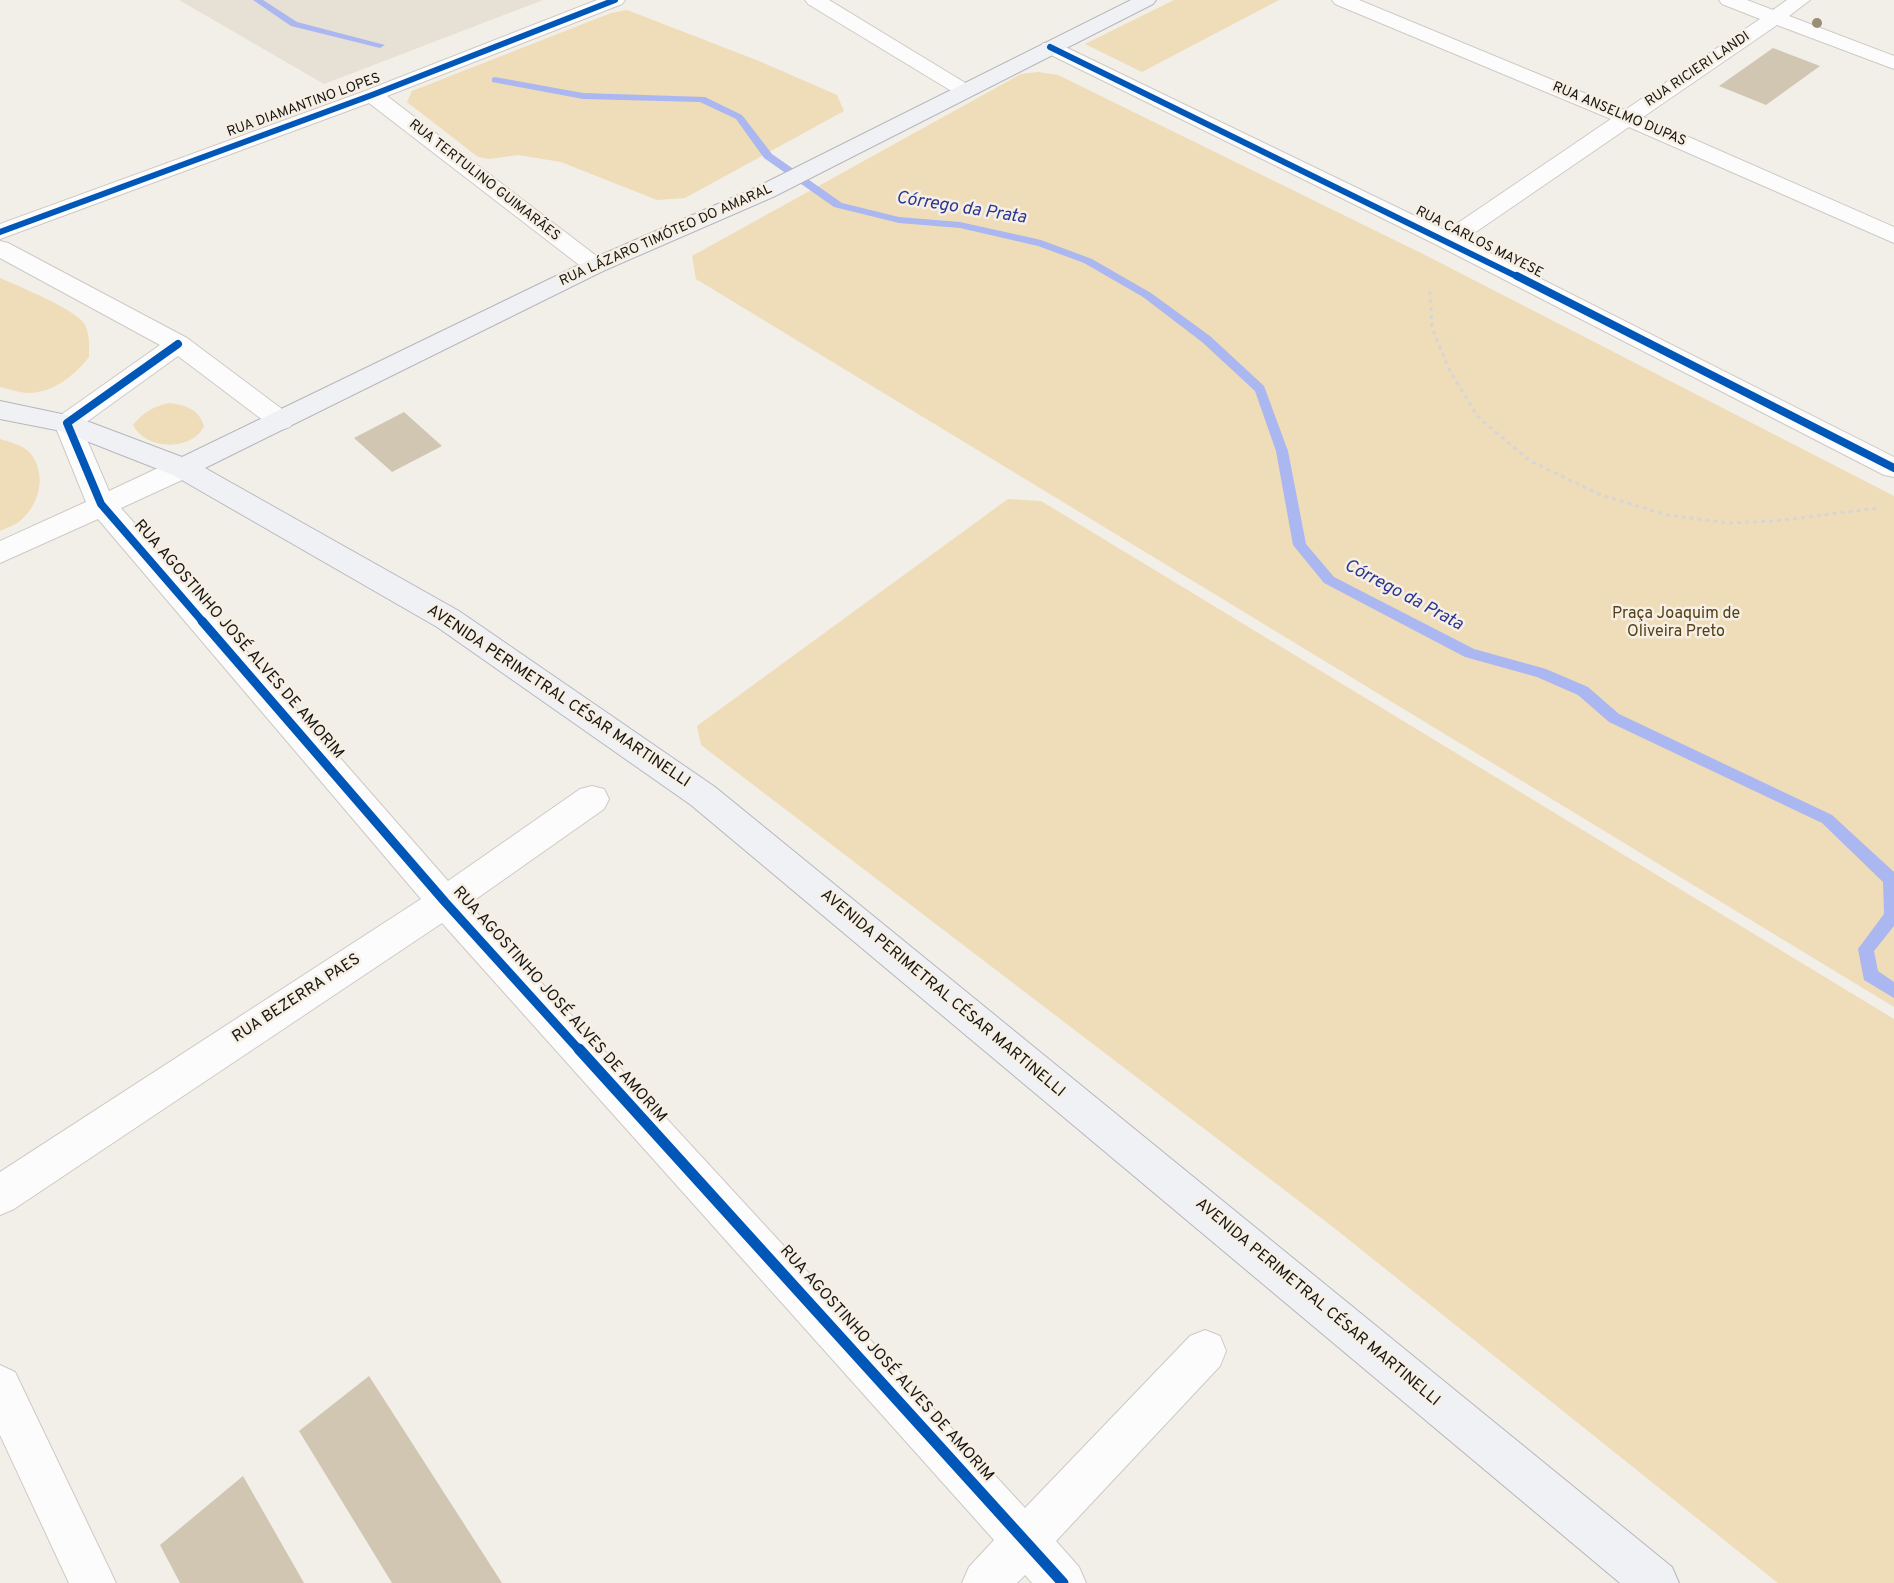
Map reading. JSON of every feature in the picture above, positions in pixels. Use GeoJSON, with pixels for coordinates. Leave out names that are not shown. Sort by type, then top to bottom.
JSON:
{"type":"FeatureCollection","features":[{"type":"Feature","properties":{"kind":"main road","name":"RUA LÁZARO TIMÓTEO DO AMARAL"},"geometry":{"type":"LineString","coordinates":[[183,468],[595,266],[765,192],[1146,0]]}},
{"type":"Feature","properties":{"kind":"main road","name":"AVENIDA PERIMETRAL CÉSAR MARTINELLI"},"geometry":{"type":"LineString","coordinates":[[0,410],[67,423],[183,468],[448,619],[703,796],[1656,1583]]}},
{"type":"Feature","properties":{"kind":"street","name":"RUA DIAMANTINO LOPES"},"geometry":{"type":"LineString","coordinates":[[0,232],[372,95],[615,0]]}},
{"type":"Feature","properties":{"kind":"street"},"geometry":{"type":"LineString","coordinates":[[816,0],[965,91]]}},
{"type":"Feature","properties":{"kind":"street","name":"RUA ANSELMO DUPAS"},"geometry":{"type":"LineString","coordinates":[[1342,0],[1627,118],[1894,236]]}},
{"type":"Feature","properties":{"kind":"street"},"geometry":{"type":"LineString","coordinates":[[1729,0],[1894,63]]}},
{"type":"Feature","properties":{"kind":"street","name":"RUA RICIERI LANDI"},"geometry":{"type":"LineString","coordinates":[[1447,241],[1800,0]]}},
{"type":"Feature","properties":{"kind":"street","name":"RUA CARLOS MAYESE"},"geometry":{"type":"LineString","coordinates":[[1050,47],[1447,241],[1894,468]]}},
{"type":"Feature","properties":{"kind":"street","name":"RUA TERTULINO GUIMARÃES"},"geometry":{"type":"LineString","coordinates":[[372,95],[595,266]]}},
{"type":"Feature","properties":{"kind":"street"},"geometry":{"type":"LineString","coordinates":[[0,248],[178,344],[281,421]]}},
{"type":"Feature","properties":{"kind":"street"},"geometry":{"type":"LineString","coordinates":[[67,423],[178,344]]}},
{"type":"Feature","properties":{"kind":"street","name":"RUA AGOSTINHO JOSÉ ALVES DE AMORIM"},"geometry":{"type":"LineString","coordinates":[[67,423],[101,504],[445,902],[1063,1583]]}},
{"type":"Feature","properties":{"kind":"street"},"geometry":{"type":"LineString","coordinates":[[0,553],[101,504],[183,468]]}},
{"type":"Feature","properties":{"kind":"street","name":"RUA BEZERRA PAES"},"geometry":{"type":"LineString","coordinates":[[0,1195],[445,902],[592,799]]}},
{"type":"Feature","properties":{"kind":"street"},"geometry":{"type":"LineString","coordinates":[[985,1583],[1204,1351]]}},
{"type":"Feature","properties":{"kind":"street"},"geometry":{"type":"LineString","coordinates":[[0,1387],[93,1583]]}},
{"type":"Feature","properties":{"kind":"path"},"geometry":{"type":"LineString","coordinates":[[1430,291],[1432,328],[1455,379],[1478,417],[1530,461],[1601,495],[1667,515],[1728,523],[1775,521],[1878,508]]}},
{"type":"Feature","properties":{"kind":"shaded area"},"geometry":{"type":"Polygon","coordinates":[[[179,0],[543,0],[324,84],[179,0]]]}},
{"type":"Feature","properties":{"kind":"green space"},"geometry":{"type":"Polygon","coordinates":[[[1174,0],[1279,0],[1142,72],[1085,44],[1174,0]]]}},
{"type":"Feature","properties":{"kind":"green space"},"geometry":{"type":"Polygon","coordinates":[[[627,10],[759,61],[837,95],[844,111],[685,198],[657,200],[561,162],[518,155],[489,159],[478,157],[407,102],[412,91],[611,13],[627,10]]]}},
{"type":"Feature","properties":{"kind":"green space","name":"Praça Joaquim de Oliveira Preto"},"geometry":{"type":"Polygon","coordinates":[[[1038,72],[1058,75],[1425,255],[1894,496],[1894,1007],[696,279],[692,256],[1021,74],[1038,72]]]}},
{"type":"Feature","properties":{"kind":"green space"},"geometry":{"type":"Polygon","coordinates":[[[0,278],[71,312],[85,325],[89,357],[63,382],[47,390],[29,393],[0,387],[0,278]]]}},
{"type":"Feature","properties":{"kind":"green space"},"geometry":{"type":"Polygon","coordinates":[[[169,403],[186,407],[202,420],[204,426],[190,440],[179,444],[158,443],[147,439],[133,425],[149,411],[169,403]]]}},
{"type":"Feature","properties":{"kind":"green space"},"geometry":{"type":"Polygon","coordinates":[[[0,439],[20,446],[30,453],[40,479],[37,497],[28,513],[21,520],[0,531],[0,439]]]}},
{"type":"Feature","properties":{"kind":"green space"},"geometry":{"type":"Polygon","coordinates":[[[1008,499],[1041,501],[1894,1019],[1894,1583],[1778,1583],[1333,1227],[701,745],[697,726],[1008,499]]]}},
{"type":"Feature","properties":{"kind":"building"},"geometry":{"type":"Polygon","coordinates":[[[1773,48],[1820,66],[1766,105],[1719,86],[1773,48]]]}},
{"type":"Feature","properties":{"kind":"building"},"geometry":{"type":"Polygon","coordinates":[[[404,412],[442,446],[392,472],[354,438],[404,412]]]}},
{"type":"Feature","properties":{"kind":"building"},"geometry":{"type":"Polygon","coordinates":[[[369,1376],[502,1583],[392,1583],[299,1431],[369,1376]]]}},
{"type":"Feature","properties":{"kind":"building"},"geometry":{"type":"Polygon","coordinates":[[[243,1476],[304,1583],[180,1583],[160,1545],[243,1476]]]}},
{"type":"Feature","properties":{"kind":"waterway","name":"Córrego da Prata"},"geometry":{"type":"LineString","coordinates":[[257,0],[294,24],[380,45]]}},
{"type":"Feature","properties":{"kind":"waterway","name":"Córrego da Prata"},"geometry":{"type":"LineString","coordinates":[[495,80],[583,96],[702,99],[739,117],[768,156],[838,205],[899,220],[960,225],[1041,243],[1088,261],[1147,295],[1206,339],[1260,389],[1282,451],[1300,545],[1329,580],[1470,653],[1541,673],[1583,691],[1614,718],[1827,819],[1891,879],[1892,916],[1866,949],[1870,975],[1894,991]]}},
{"type":"Feature","properties":{"kind":"cycle path"},"geometry":{"type":"LineString","coordinates":[[0,232],[372,95],[615,0]]}},
{"type":"Feature","properties":{"kind":"cycle path"},"geometry":{"type":"LineString","coordinates":[[1050,47],[1447,241],[1894,468]]}},
{"type":"Feature","properties":{"kind":"cycle path"},"geometry":{"type":"LineString","coordinates":[[178,344],[67,423],[101,504],[445,902],[1063,1583]]}}]}
